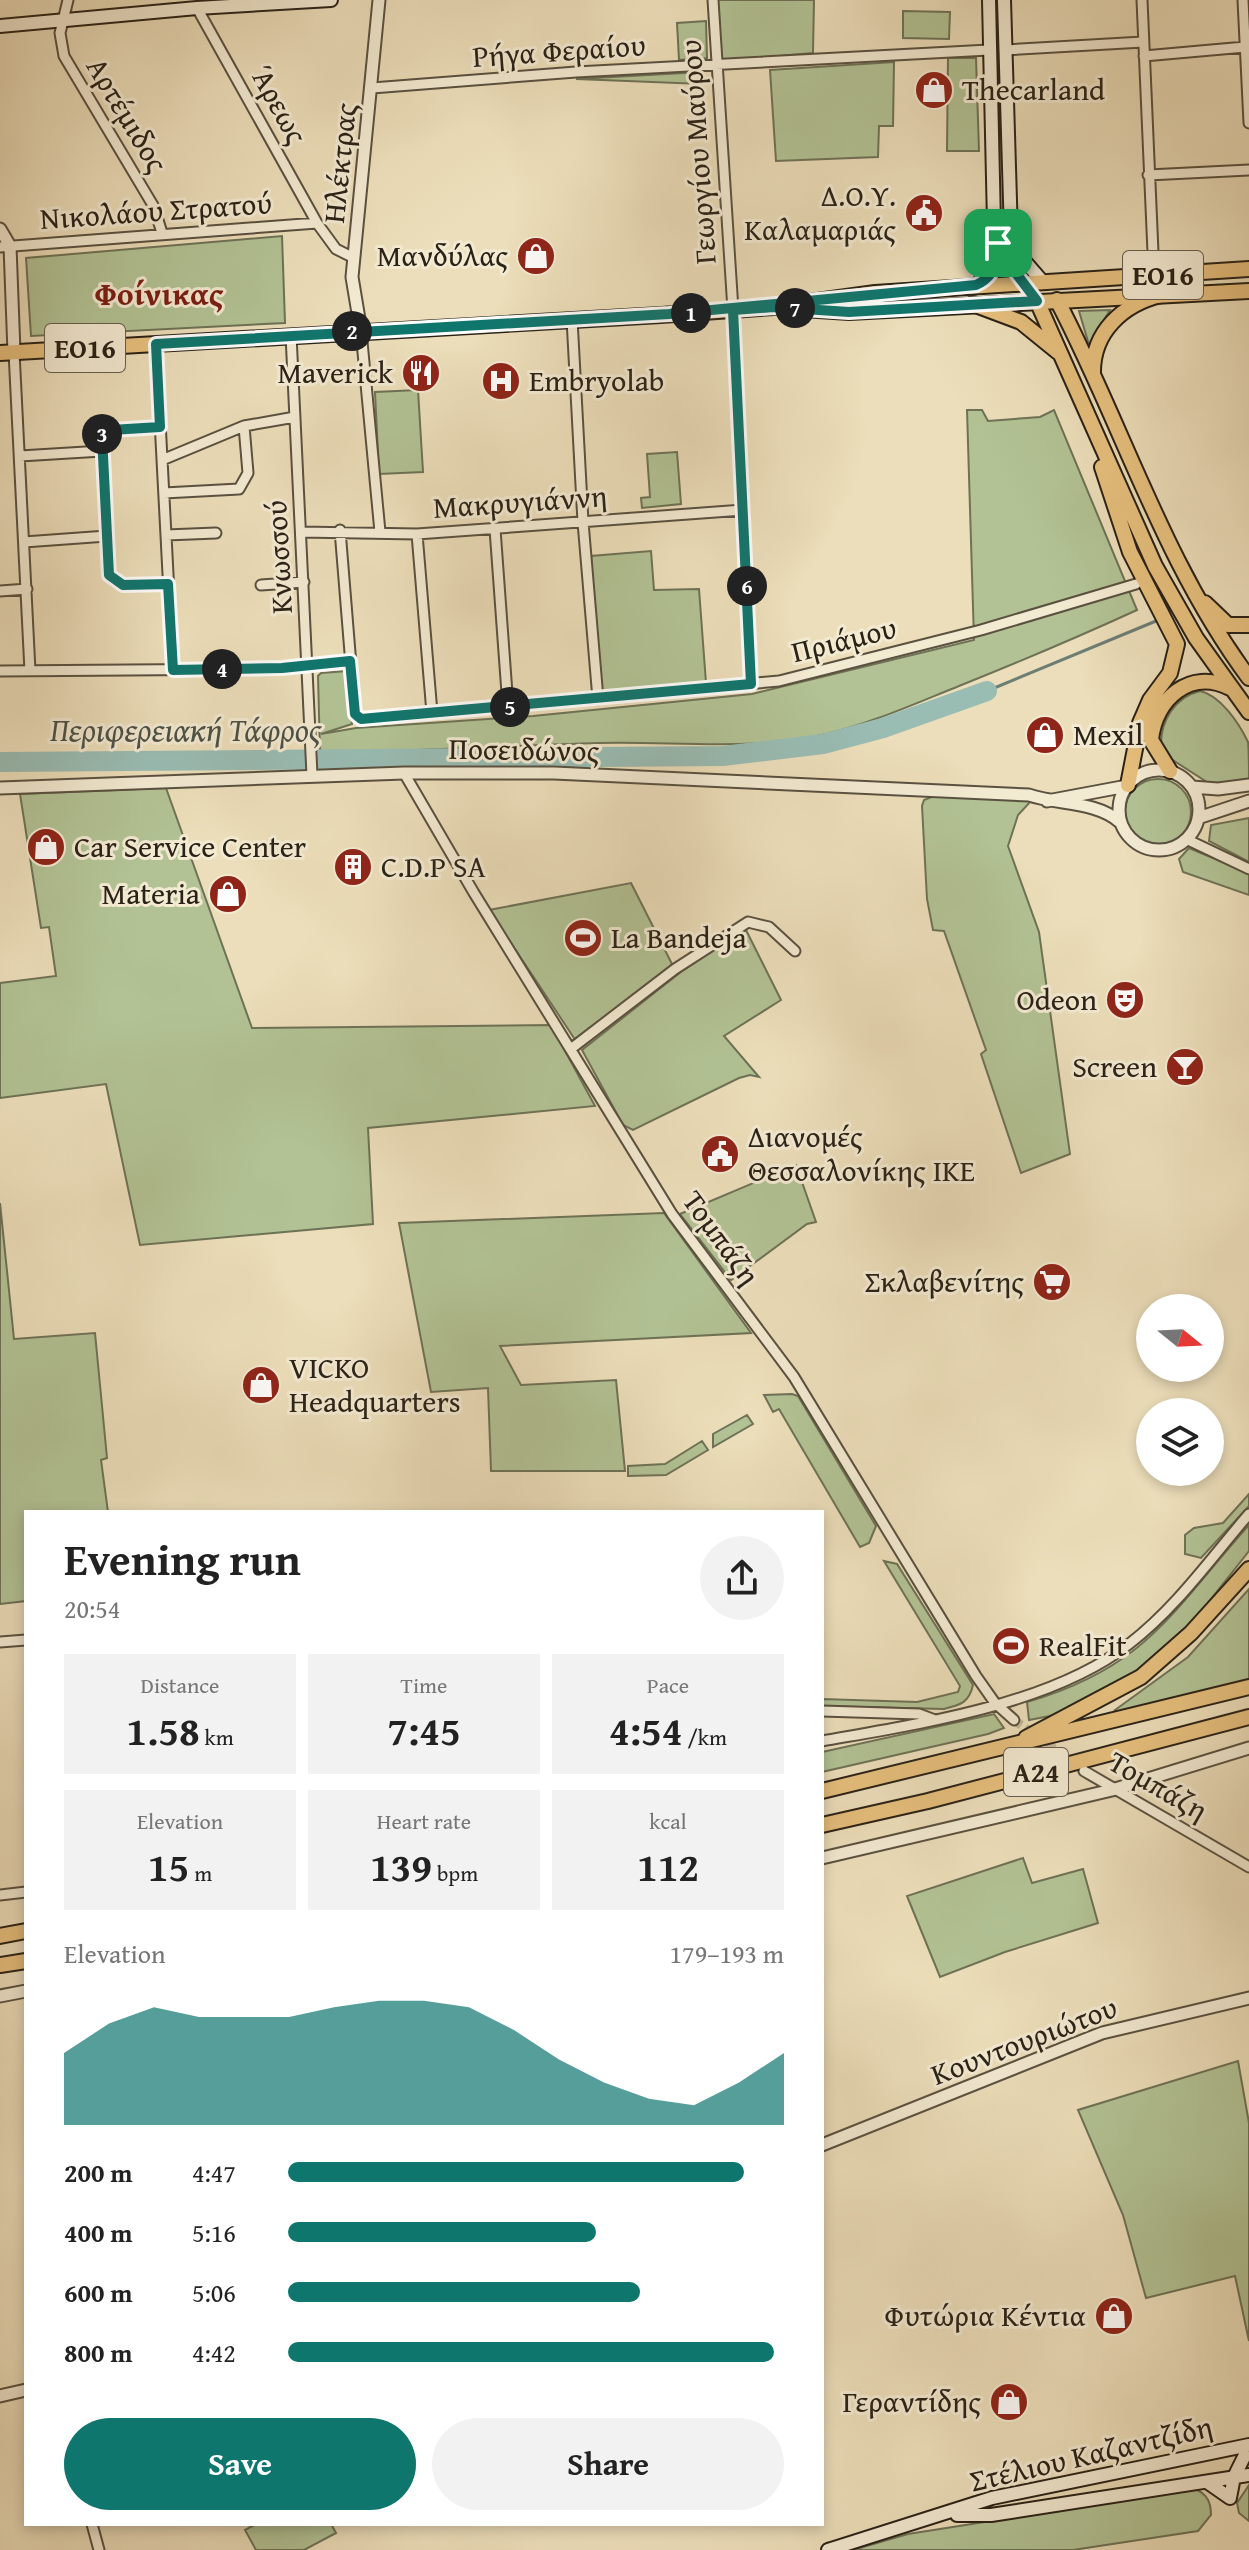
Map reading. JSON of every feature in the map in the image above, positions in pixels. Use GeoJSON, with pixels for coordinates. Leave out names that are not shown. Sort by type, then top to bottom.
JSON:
{"type":"FeatureCollection","features":[{"type":"Feature","properties":{"kind":"main road"},"geometry":{"type":"LineString","coordinates":[[0,26],[197,8],[331,0]]}},
{"type":"Feature","properties":{"kind":"main road"},"geometry":{"type":"LineString","coordinates":[[976,285],[987,280],[995,267],[998,243],[992,196],[989,0]]}},
{"type":"Feature","properties":{"kind":"main road"},"geometry":{"type":"LineString","coordinates":[[1004,0],[1011,234],[1022,258],[1057,300],[1148,505],[1194,596],[1249,678]]}},
{"type":"Feature","properties":{"kind":"main road"},"geometry":{"type":"LineString","coordinates":[[998,243],[1037,301],[1155,566],[1196,638],[1249,712]]}},
{"type":"Feature","properties":{"kind":"main road","name":"ΕΟ16"},"geometry":{"type":"LineString","coordinates":[[7,352],[733,310],[848,295],[1249,269]]}},
{"type":"Feature","properties":{"kind":"main road","name":"ΕΟ16"},"geometry":{"type":"LineString","coordinates":[[774,307],[849,312],[1249,291]]}},
{"type":"Feature","properties":{"kind":"main road"},"geometry":{"type":"LineString","coordinates":[[1096,386],[1094,358],[1107,327],[1131,306],[1161,295]]}},
{"type":"Feature","properties":{"kind":"main road"},"geometry":{"type":"LineString","coordinates":[[973,304],[1025,324],[1066,362]]}},
{"type":"Feature","properties":{"kind":"main road"},"geometry":{"type":"LineString","coordinates":[[1087,412],[1121,530],[1177,644],[1172,668],[1150,700],[1140,723],[1128,786]]}},
{"type":"Feature","properties":{"kind":"main road"},"geometry":{"type":"LineString","coordinates":[[1194,596],[1228,625],[1249,625]]}},
{"type":"Feature","properties":{"kind":"main road"},"geometry":{"type":"LineString","coordinates":[[1170,771],[1151,740],[1165,702],[1182,686],[1194,681],[1213,681],[1234,690]]}},
{"type":"Feature","properties":{"kind":"main road","name":"Α24"},"geometry":{"type":"LineString","coordinates":[[824,1791],[1014,1746],[1056,1719],[1102,1701],[1141,1677],[1191,1633],[1249,1569]]}},
{"type":"Feature","properties":{"kind":"main road"},"geometry":{"type":"LineString","coordinates":[[1014,1746],[1249,1687]]}},
{"type":"Feature","properties":{"kind":"main road","name":"Α24"},"geometry":{"type":"LineString","coordinates":[[824,1825],[928,1801],[1249,1717]]}},
{"type":"Feature","properties":{"kind":"main road"},"geometry":{"type":"LineString","coordinates":[[0,1936],[24,1931]]}},
{"type":"Feature","properties":{"kind":"main road"},"geometry":{"type":"LineString","coordinates":[[0,1965],[24,1961]]}},
{"type":"Feature","properties":{"kind":"main road"},"geometry":{"type":"LineString","coordinates":[[1207,2482],[1230,2498],[1234,2477],[1249,2446]]}},
{"type":"Feature","properties":{"kind":"main road","name":"Στέλιου Καζαντζίδη"},"geometry":{"type":"LineString","coordinates":[[828,2550],[992,2498],[1249,2446]]}},
{"type":"Feature","properties":{"kind":"main road","name":"Στέλιου Καζαντζίδη"},"geometry":{"type":"LineString","coordinates":[[946,2515],[991,2515],[1249,2475]]}},
{"type":"Feature","properties":{"kind":"street","name":"Αρτέμιδος"},"geometry":{"type":"LineString","coordinates":[[68,0],[60,36],[64,56],[154,207],[162,233]]}},
{"type":"Feature","properties":{"kind":"street","name":"Ηλέκτρας"},"geometry":{"type":"LineString","coordinates":[[361,331],[353,287],[354,258],[379,0]]}},
{"type":"Feature","properties":{"kind":"street","name":"Γεωργίου Μαύρου"},"geometry":{"type":"LineString","coordinates":[[713,0],[733,310],[751,684]]}},
{"type":"Feature","properties":{"kind":"street"},"geometry":{"type":"LineString","coordinates":[[1142,0],[1154,275]]}},
{"type":"Feature","properties":{"kind":"street"},"geometry":{"type":"LineString","coordinates":[[1243,0],[1249,123]]}},
{"type":"Feature","properties":{"kind":"street","name":"Άρεως"},"geometry":{"type":"LineString","coordinates":[[197,8],[317,223],[336,249],[354,258]]}},
{"type":"Feature","properties":{"kind":"street"},"geometry":{"type":"LineString","coordinates":[[1005,50],[1143,42]]}},
{"type":"Feature","properties":{"kind":"street"},"geometry":{"type":"LineString","coordinates":[[1144,56],[1245,47]]}},
{"type":"Feature","properties":{"kind":"street","name":"Ρήγα Φεραίου"},"geometry":{"type":"LineString","coordinates":[[372,88],[989,50]]}},
{"type":"Feature","properties":{"kind":"street"},"geometry":{"type":"LineString","coordinates":[[1148,175],[1249,170]]}},
{"type":"Feature","properties":{"kind":"street","name":"Νικολάου Στρατού"},"geometry":{"type":"LineString","coordinates":[[5,247],[317,223]]}},
{"type":"Feature","properties":{"kind":"street"},"geometry":{"type":"LineString","coordinates":[[0,229],[5,247],[7,352],[20,456],[30,671]]}},
{"type":"Feature","properties":{"kind":"street"},"geometry":{"type":"LineString","coordinates":[[572,319],[583,522],[598,699]]}},
{"type":"Feature","properties":{"kind":"street"},"geometry":{"type":"LineString","coordinates":[[361,331],[380,532]]}},
{"type":"Feature","properties":{"kind":"street","name":"Κνωσσού"},"geometry":{"type":"LineString","coordinates":[[291,335],[312,772]]}},
{"type":"Feature","properties":{"kind":"street"},"geometry":{"type":"LineString","coordinates":[[156,344],[173,670]]}},
{"type":"Feature","properties":{"kind":"street"},"geometry":{"type":"LineString","coordinates":[[162,460],[244,426],[295,417]]}},
{"type":"Feature","properties":{"kind":"street"},"geometry":{"type":"LineString","coordinates":[[164,493],[239,489],[248,473],[244,426]]}},
{"type":"Feature","properties":{"kind":"street"},"geometry":{"type":"LineString","coordinates":[[160,427],[107,430],[102,436],[102,451],[109,572],[115,581],[128,585],[168,584]]}},
{"type":"Feature","properties":{"kind":"street"},"geometry":{"type":"LineString","coordinates":[[20,456],[102,451]]}},
{"type":"Feature","properties":{"kind":"street","name":"Μακρυγιάννη"},"geometry":{"type":"LineString","coordinates":[[301,532],[340,530],[417,534],[743,510]]}},
{"type":"Feature","properties":{"kind":"street"},"geometry":{"type":"LineString","coordinates":[[495,529],[508,707]]}},
{"type":"Feature","properties":{"kind":"street"},"geometry":{"type":"LineString","coordinates":[[0,671],[173,670],[309,666],[350,661],[340,530]]}},
{"type":"Feature","properties":{"kind":"street"},"geometry":{"type":"LineString","coordinates":[[166,535],[216,533]]}},
{"type":"Feature","properties":{"kind":"street"},"geometry":{"type":"LineString","coordinates":[[417,534],[432,713]]}},
{"type":"Feature","properties":{"kind":"street"},"geometry":{"type":"LineString","coordinates":[[24,542],[107,536]]}},
{"type":"Feature","properties":{"kind":"street"},"geometry":{"type":"LineString","coordinates":[[261,585],[304,582]]}},
{"type":"Feature","properties":{"kind":"street","name":"Πριάμου"},"geometry":{"type":"LineString","coordinates":[[350,661],[357,718],[598,699],[779,681],[967,634],[1136,584]]}},
{"type":"Feature","properties":{"kind":"street"},"geometry":{"type":"LineString","coordinates":[[0,591],[27,589]]}},
{"type":"Feature","properties":{"kind":"street"},"geometry":{"type":"LineString","coordinates":[[1046,801],[1128,786],[1152,770],[1170,771],[1192,787],[1218,789],[1249,785]]}},
{"type":"Feature","properties":{"kind":"street","name":"Ποσειδώνος"},"geometry":{"type":"LineString","coordinates":[[0,788],[312,772],[721,780],[1029,795],[1046,801],[1095,808],[1120,822]]}},
{"type":"Feature","properties":{"kind":"street","name":"Τομπάζη"},"geometry":{"type":"LineString","coordinates":[[404,773],[474,893],[672,1214],[794,1377],[995,1703],[1014,1720]]}},
{"type":"Feature","properties":{"kind":"street"},"geometry":{"type":"LineString","coordinates":[[1128,786],[1120,804],[1120,822],[1129,839],[1145,849],[1170,849],[1186,839],[1198,818],[1198,802],[1192,787]]}},
{"type":"Feature","properties":{"kind":"street"},"geometry":{"type":"LineString","coordinates":[[1198,818],[1249,801]]}},
{"type":"Feature","properties":{"kind":"street"},"geometry":{"type":"LineString","coordinates":[[1186,839],[1249,869]]}},
{"type":"Feature","properties":{"kind":"street"},"geometry":{"type":"LineString","coordinates":[[572,1048],[675,969],[748,922],[769,927],[795,951]]}},
{"type":"Feature","properties":{"kind":"street"},"geometry":{"type":"LineString","coordinates":[[824,1741],[935,1720],[1069,1678],[1128,1646],[1176,1602],[1249,1514]]}},
{"type":"Feature","properties":{"kind":"street"},"geometry":{"type":"LineString","coordinates":[[0,1642],[24,1640]]}},
{"type":"Feature","properties":{"kind":"street"},"geometry":{"type":"LineString","coordinates":[[824,1711],[919,1714],[935,1720]]}},
{"type":"Feature","properties":{"kind":"street"},"geometry":{"type":"LineString","coordinates":[[824,1858],[1112,1790],[1249,1748]]}},
{"type":"Feature","properties":{"kind":"street","name":"Τομπάζη"},"geometry":{"type":"LineString","coordinates":[[1084,1771],[1249,1867]]}},
{"type":"Feature","properties":{"kind":"street"},"geometry":{"type":"LineString","coordinates":[[0,1895],[24,1892]]}},
{"type":"Feature","properties":{"kind":"street"},"geometry":{"type":"LineString","coordinates":[[0,1996],[24,1991]]}},
{"type":"Feature","properties":{"kind":"street","name":"Κουντουριώτου"},"geometry":{"type":"LineString","coordinates":[[824,2144],[1102,2033],[1249,1998]]}},
{"type":"Feature","properties":{"kind":"street"},"geometry":{"type":"LineString","coordinates":[[0,2396],[24,2390]]}},
{"type":"Feature","properties":{"kind":"street"},"geometry":{"type":"LineString","coordinates":[[93,2526],[99,2550]]}},
{"type":"Feature","properties":{"kind":"green space"},"geometry":{"type":"Polygon","coordinates":[[[716,0],[814,0],[813,53],[721,61],[716,0]]]}},
{"type":"Feature","properties":{"kind":"green space"},"geometry":{"type":"Polygon","coordinates":[[[903,11],[950,12],[949,39],[903,38],[903,11]]]}},
{"type":"Feature","properties":{"kind":"green space"},"geometry":{"type":"Polygon","coordinates":[[[706,21],[707,58],[679,60],[677,23],[706,21]]]}},
{"type":"Feature","properties":{"kind":"green space"},"geometry":{"type":"Polygon","coordinates":[[[948,58],[976,58],[979,151],[947,151],[948,58]]]}},
{"type":"Feature","properties":{"kind":"green space"},"geometry":{"type":"Polygon","coordinates":[[[894,62],[893,126],[879,126],[878,157],[776,161],[770,70],[894,62]]]}},
{"type":"Feature","properties":{"kind":"green space"},"geometry":{"type":"Polygon","coordinates":[[[702,72],[702,84],[576,79],[702,72]]]}},
{"type":"Feature","properties":{"kind":"green space"},"geometry":{"type":"Polygon","coordinates":[[[282,236],[285,323],[31,336],[26,258],[282,236]]]}},
{"type":"Feature","properties":{"kind":"green space"},"geometry":{"type":"Polygon","coordinates":[[[1110,310],[1089,345],[1079,311],[1110,310]]]}},
{"type":"Feature","properties":{"kind":"green space"},"geometry":{"type":"Polygon","coordinates":[[[418,390],[423,472],[379,474],[375,392],[418,390]]]}},
{"type":"Feature","properties":{"kind":"green space"},"geometry":{"type":"Polygon","coordinates":[[[967,410],[982,410],[988,421],[1040,417],[1054,410],[1137,610],[909,707],[857,725],[794,740],[739,744],[599,743],[320,753],[318,676],[321,673],[347,671],[352,724],[321,734],[356,728],[533,716],[752,694],[974,640],[967,410]]]}},
{"type":"Feature","properties":{"kind":"green space"},"geometry":{"type":"Polygon","coordinates":[[[677,452],[681,504],[642,508],[641,498],[650,497],[647,454],[677,452]]]}},
{"type":"Feature","properties":{"kind":"green space"},"geometry":{"type":"Polygon","coordinates":[[[651,551],[654,590],[699,589],[706,683],[601,692],[591,556],[651,551]]]}},
{"type":"Feature","properties":{"kind":"green space"},"geometry":{"type":"Polygon","coordinates":[[[1200,691],[1222,704],[1248,742],[1249,781],[1210,784],[1168,757],[1161,747],[1166,719],[1176,704],[1200,691]]]}},
{"type":"Feature","properties":{"kind":"green space"},"geometry":{"type":"Polygon","coordinates":[[[1164,779],[1182,788],[1189,799],[1189,825],[1182,836],[1171,843],[1152,845],[1134,836],[1127,825],[1125,806],[1134,788],[1145,781],[1164,779]]]}},
{"type":"Feature","properties":{"kind":"green space"},"geometry":{"type":"Polygon","coordinates":[[[166,788],[252,1028],[551,1025],[595,1106],[368,1128],[373,1224],[140,1245],[106,1084],[0,1098],[0,983],[56,976],[49,927],[41,928],[20,794],[166,788]]]}},
{"type":"Feature","properties":{"kind":"green space"},"geometry":{"type":"Polygon","coordinates":[[[934,796],[1032,800],[1018,815],[1008,846],[1039,932],[1070,1154],[1021,1173],[981,1054],[986,1050],[944,931],[933,930],[927,899],[922,806],[924,800],[934,796]]]}},
{"type":"Feature","properties":{"kind":"green space"},"geometry":{"type":"Polygon","coordinates":[[[1249,818],[1249,862],[1209,841],[1211,825],[1249,818]]]}},
{"type":"Feature","properties":{"kind":"green space"},"geometry":{"type":"Polygon","coordinates":[[[1189,848],[1249,873],[1249,895],[1183,872],[1179,859],[1189,848]]]}},
{"type":"Feature","properties":{"kind":"green space","name":"La Bandeja"},"geometry":{"type":"Polygon","coordinates":[[[631,883],[673,966],[576,1041],[489,910],[631,883]]]}},
{"type":"Feature","properties":{"kind":"green space"},"geometry":{"type":"Polygon","coordinates":[[[745,928],[781,1000],[724,1036],[759,1077],[750,1075],[739,1078],[633,1130],[623,1125],[582,1050],[682,971],[745,928]]]}},
{"type":"Feature","properties":{"kind":"green space"},"geometry":{"type":"Polygon","coordinates":[[[796,1165],[816,1222],[807,1224],[731,1280],[680,1214],[796,1165]]]}},
{"type":"Feature","properties":{"kind":"green space"},"geometry":{"type":"Polygon","coordinates":[[[0,1203],[14,1339],[95,1333],[107,1458],[101,1460],[108,1510],[24,1510],[24,1601],[0,1604],[0,1203]]]}},
{"type":"Feature","properties":{"kind":"green space"},"geometry":{"type":"Polygon","coordinates":[[[664,1213],[751,1333],[500,1346],[521,1385],[616,1380],[625,1471],[491,1471],[488,1388],[431,1392],[399,1223],[664,1213]]]}},
{"type":"Feature","properties":{"kind":"green space"},"geometry":{"type":"Polygon","coordinates":[[[764,1395],[798,1396],[876,1526],[869,1543],[860,1547],[779,1409],[773,1412],[764,1395]]]}},
{"type":"Feature","properties":{"kind":"green space"},"geometry":{"type":"Polygon","coordinates":[[[747,1415],[753,1424],[713,1447],[713,1434],[747,1415]]]}},
{"type":"Feature","properties":{"kind":"green space"},"geometry":{"type":"Polygon","coordinates":[[[702,1441],[708,1450],[666,1475],[628,1476],[628,1466],[665,1464],[702,1441]]]}},
{"type":"Feature","properties":{"kind":"green space"},"geometry":{"type":"Polygon","coordinates":[[[1249,1494],[1249,1506],[1201,1558],[1185,1554],[1185,1535],[1194,1528],[1223,1523],[1249,1494]]]}},
{"type":"Feature","properties":{"kind":"green space"},"geometry":{"type":"Polygon","coordinates":[[[1249,1525],[1249,1551],[1188,1628],[1159,1656],[1124,1681],[1055,1715],[1029,1720],[1027,1702],[1068,1688],[1101,1672],[1154,1633],[1249,1525]]]}},
{"type":"Feature","properties":{"kind":"green space"},"geometry":{"type":"Polygon","coordinates":[[[884,1561],[897,1564],[973,1685],[969,1696],[959,1704],[944,1709],[824,1706],[824,1699],[917,1702],[958,1692],[960,1686],[884,1561]]]}},
{"type":"Feature","properties":{"kind":"green space"},"geometry":{"type":"Polygon","coordinates":[[[1249,1589],[1249,1679],[1121,1713],[1115,1710],[1188,1657],[1249,1589]]]}},
{"type":"Feature","properties":{"kind":"green space"},"geometry":{"type":"Polygon","coordinates":[[[994,1714],[1004,1728],[824,1772],[824,1752],[994,1714]]]}},
{"type":"Feature","properties":{"kind":"green space"},"geometry":{"type":"Polygon","coordinates":[[[1023,1858],[1032,1883],[1083,1869],[1098,1923],[1005,1952],[940,1977],[907,1896],[1023,1858]]]}},
{"type":"Feature","properties":{"kind":"green space"},"geometry":{"type":"Polygon","coordinates":[[[1238,2061],[1249,2123],[1249,2341],[1235,2276],[1146,2298],[1123,2215],[1078,2110],[1238,2061]]]}},
{"type":"Feature","properties":{"kind":"green space"},"geometry":{"type":"Polygon","coordinates":[[[1249,2485],[1249,2521],[1239,2513],[1237,2503],[1249,2485]]]}},
{"type":"Feature","properties":{"kind":"green space"},"geometry":{"type":"Polygon","coordinates":[[[1195,2489],[1205,2496],[1211,2510],[1211,2515],[1198,2531],[1073,2550],[853,2550],[908,2534],[1195,2489]]]}},
{"type":"Feature","properties":{"kind":"green space"},"geometry":{"type":"Polygon","coordinates":[[[252,2526],[332,2526],[336,2533],[304,2550],[256,2550],[245,2530],[252,2526]]]}},
{"type":"Feature","properties":{"kind":"waterway"},"geometry":{"type":"LineString","coordinates":[[987,691],[1156,621]]}},
{"type":"Feature","properties":{"kind":"waterway","name":"Περιφερειακή Τάφρος"},"geometry":{"type":"LineString","coordinates":[[0,762],[723,756],[823,744],[883,728],[987,691]]}},
{"type":"Feature","properties":{"kind":"tunnel"},"geometry":{"type":"LineString","coordinates":[[1014,1720],[1075,1764]]}},
{"type":"Feature","properties":{"kind":"place","name":"Thecarland"},"geometry":{"type":"Point","coordinates":[934,90]}},
{"type":"Feature","properties":{"kind":"place","name":"Δ.Ο.Υ. Καλαμαριάς"},"geometry":{"type":"Point","coordinates":[924,213]}},
{"type":"Feature","properties":{"kind":"place","name":"Μανδύλας"},"geometry":{"type":"Point","coordinates":[536,256]}},
{"type":"Feature","properties":{"kind":"place","name":"Maverick"},"geometry":{"type":"Point","coordinates":[421,373]}},
{"type":"Feature","properties":{"kind":"place","name":"Embryolab"},"geometry":{"type":"Point","coordinates":[501,381]}},
{"type":"Feature","properties":{"kind":"place","name":"Mexil"},"geometry":{"type":"Point","coordinates":[1045,735]}},
{"type":"Feature","properties":{"kind":"place","name":"Car Service Center"},"geometry":{"type":"Point","coordinates":[46,847]}},
{"type":"Feature","properties":{"kind":"place","name":"C.D.P SA"},"geometry":{"type":"Point","coordinates":[353,867]}},
{"type":"Feature","properties":{"kind":"place","name":"Materia"},"geometry":{"type":"Point","coordinates":[228,894]}},
{"type":"Feature","properties":{"kind":"place","name":"La Bandeja"},"geometry":{"type":"Point","coordinates":[583,938]}},
{"type":"Feature","properties":{"kind":"place","name":"Odeon"},"geometry":{"type":"Point","coordinates":[1125,1000]}},
{"type":"Feature","properties":{"kind":"place","name":"Screen"},"geometry":{"type":"Point","coordinates":[1185,1067]}},
{"type":"Feature","properties":{"kind":"place","name":"Διανομές Θεσσαλονίκης ΙΚΕ"},"geometry":{"type":"Point","coordinates":[720,1154]}},
{"type":"Feature","properties":{"kind":"place","name":"Σκλαβενίτης"},"geometry":{"type":"Point","coordinates":[1052,1282]}},
{"type":"Feature","properties":{"kind":"place","name":"VICKO Headquarters"},"geometry":{"type":"Point","coordinates":[261,1385]}},
{"type":"Feature","properties":{"kind":"place","name":"RealFit"},"geometry":{"type":"Point","coordinates":[1011,1646]}},
{"type":"Feature","properties":{"kind":"place","name":"Φυτώρια Κέντια"},"geometry":{"type":"Point","coordinates":[1114,2316]}},
{"type":"Feature","properties":{"kind":"place","name":"Γεραντίδης"},"geometry":{"type":"Point","coordinates":[1009,2402]}},
{"type":"Feature","properties":{"kind":"district","name":"Φοίνικας"},"geometry":{"type":"Point","coordinates":[159,294]}},
{"type":"Feature","properties":{"kind":"route"},"geometry":{"type":"LineString","coordinates":[[998,243],[997,262],[991,275],[976,285],[848,295],[774,307],[156,344],[160,427],[111,430],[102,434],[109,575],[123,585],[168,584],[173,670],[282,668],[350,661],[355,714],[361,719],[751,684],[733,310],[774,307],[849,312],[1037,301],[1006,260],[998,243]]}}]}
